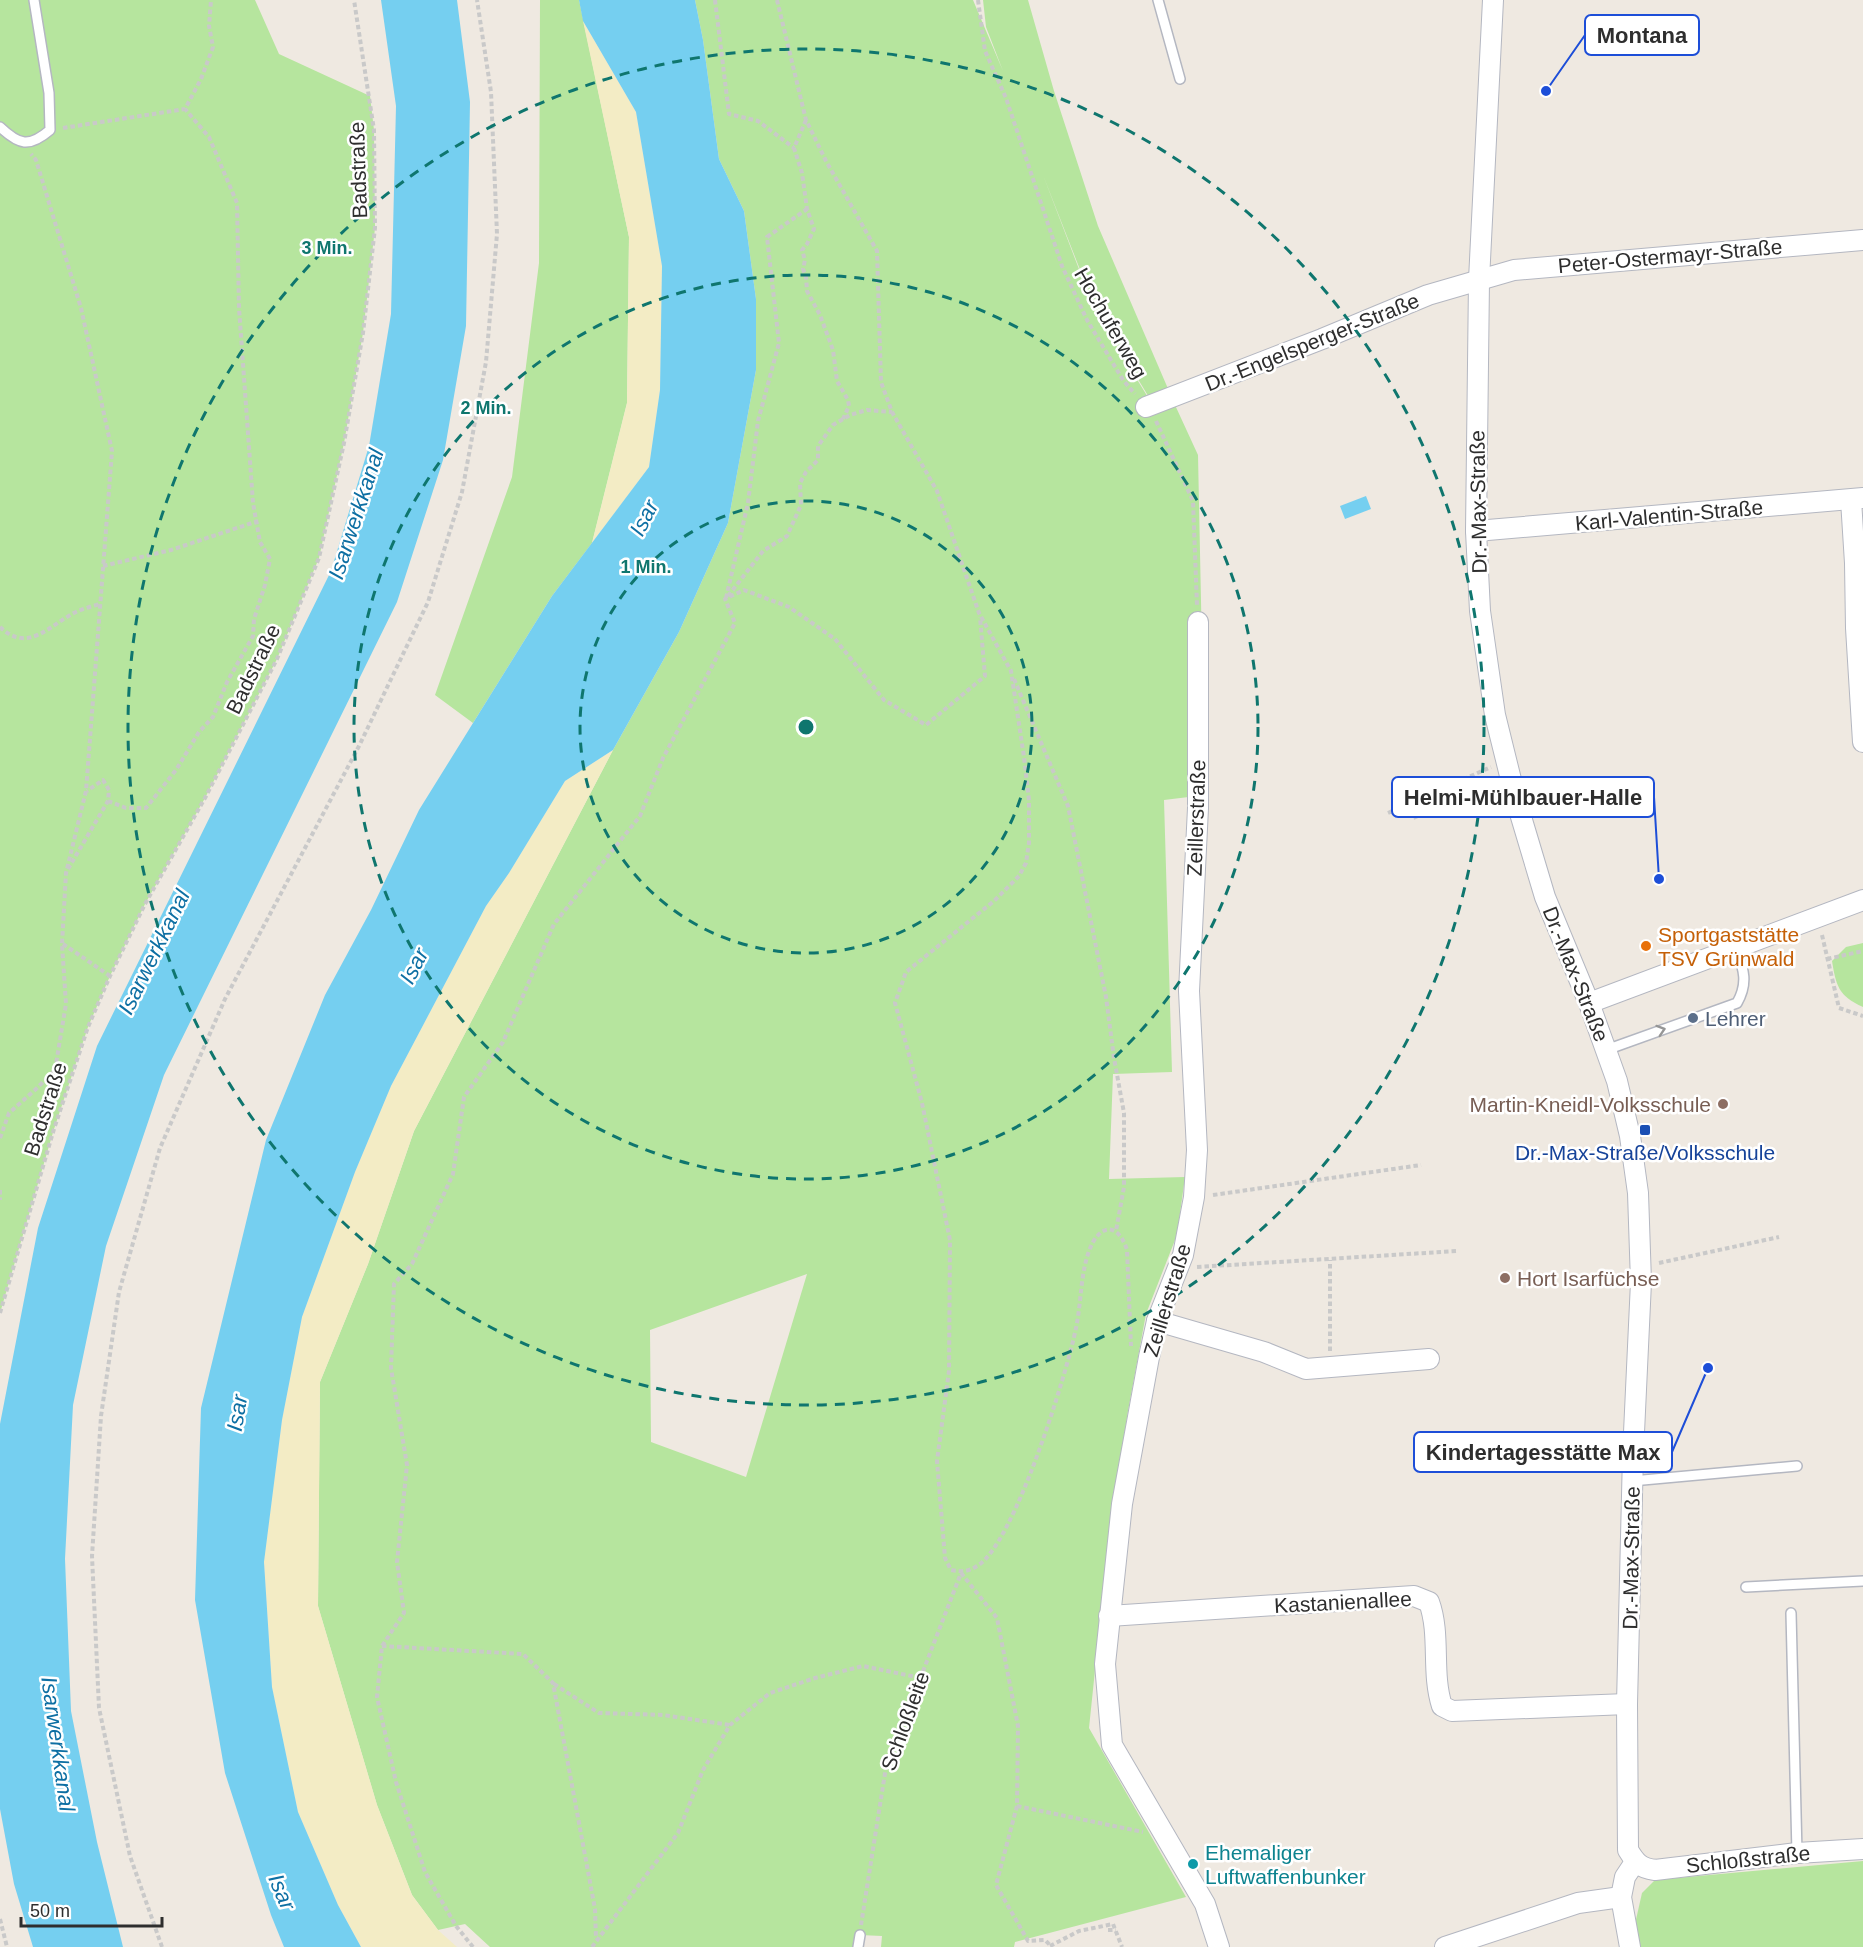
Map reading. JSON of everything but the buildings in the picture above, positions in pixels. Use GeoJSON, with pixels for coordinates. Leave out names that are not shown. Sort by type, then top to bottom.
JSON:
{"type":"FeatureCollection","features":[{"type":"Feature","properties":{"kind":"street","name":"Dr.-Max-Straße"},"geometry":{"type":"LineString","coordinates":[[1493,0],[1479,279],[1476,531],[1480,611],[1506,761],[1528,846],[1545,897],[1589,1004],[1617,1081],[1630,1136],[1638,1194],[1640,1267],[1627,1704],[1628,1850],[1635,1862]]}},
{"type":"Feature","properties":{"kind":"street","name":"Peter-Ostermayr-Straße"},"geometry":{"type":"LineString","coordinates":[[1479,279],[1514,270],[1863,240]]}},
{"type":"Feature","properties":{"kind":"street","name":"Dr.-Engelsperger-Straße"},"geometry":{"type":"LineString","coordinates":[[1146,407],[1428,295],[1479,279]]}},
{"type":"Feature","properties":{"kind":"street","name":"Karl-Valentin-Straße"},"geometry":{"type":"LineString","coordinates":[[1476,531],[1857,499]]}},
{"type":"Feature","properties":{"kind":"street"},"geometry":{"type":"LineString","coordinates":[[1857,499],[1856,628],[1863,742]]}},
{"type":"Feature","properties":{"kind":"street","name":"Zeillerstraße"},"geometry":{"type":"LineString","coordinates":[[1198,622],[1198,808],[1189,991],[1197,1150],[1194,1197],[1182,1256],[1157,1321],[1149,1357],[1122,1504],[1105,1664],[1112,1745],[1205,1904],[1220,1947]]}},
{"type":"Feature","properties":{"kind":"street"},"geometry":{"type":"LineString","coordinates":[[1589,1004],[1863,900]]}},
{"type":"Feature","properties":{"kind":"street"},"geometry":{"type":"LineString","coordinates":[[1157,1321],[1264,1352],[1306,1369],[1430,1359]]}},
{"type":"Feature","properties":{"kind":"street","name":"Kastanienallee"},"geometry":{"type":"LineString","coordinates":[[1109,1616],[1414,1596],[1429,1602],[1434,1616],[1438,1692],[1442,1706],[1452,1711],[1627,1704]]}},
{"type":"Feature","properties":{"kind":"street","name":"Schloßstraße"},"geometry":{"type":"LineString","coordinates":[[1635,1862],[1642,1868],[1655,1870],[1797,1853],[1863,1849]]}},
{"type":"Feature","properties":{"kind":"street"},"geometry":{"type":"LineString","coordinates":[[1630,1947],[1622,1897],[1625,1877],[1635,1862]]}},
{"type":"Feature","properties":{"kind":"street"},"geometry":{"type":"LineString","coordinates":[[1445,1947],[1578,1903],[1622,1897]]}},
{"type":"Feature","properties":{"kind":"lane"},"geometry":{"type":"LineString","coordinates":[[0,127],[22,143],[38,140],[50,130],[49,93],[34,0]]}},
{"type":"Feature","properties":{"kind":"lane"},"geometry":{"type":"LineString","coordinates":[[1158,0],[1180,79]]}},
{"type":"Feature","properties":{"kind":"lane"},"geometry":{"type":"LineString","coordinates":[[1606,1050],[1737,1003],[1744,991],[1744,970],[1736,947]]}},
{"type":"Feature","properties":{"kind":"lane"},"geometry":{"type":"LineString","coordinates":[[1632,1481],[1797,1466]]}},
{"type":"Feature","properties":{"kind":"lane"},"geometry":{"type":"LineString","coordinates":[[1746,1587],[1863,1581]]}},
{"type":"Feature","properties":{"kind":"lane"},"geometry":{"type":"LineString","coordinates":[[1791,1613],[1797,1853]]}},
{"type":"Feature","properties":{"kind":"lane"},"geometry":{"type":"LineString","coordinates":[[858,1947],[860,1935]]}},
{"type":"Feature","properties":{"kind":"path"},"geometry":{"type":"LineString","coordinates":[[185,108],[201,79],[213,47],[209,26],[211,0]]}},
{"type":"Feature","properties":{"kind":"path","name":"Badstraße"},"geometry":{"type":"LineString","coordinates":[[0,1313],[54,1129],[88,1027],[145,904],[205,798],[277,659],[319,558],[344,443],[363,333],[375,228],[374,130],[354,0]]}},
{"type":"Feature","properties":{"kind":"path"},"geometry":{"type":"LineString","coordinates":[[162,1947],[130,1856],[99,1708],[92,1556],[101,1416],[119,1292],[160,1148],[225,999],[359,746],[428,602],[462,492],[486,362],[497,234],[491,92],[477,0]]}},
{"type":"Feature","properties":{"kind":"path"},"geometry":{"type":"LineString","coordinates":[[715,0],[729,114],[758,122],[795,148]]}},
{"type":"Feature","properties":{"kind":"path"},"geometry":{"type":"LineString","coordinates":[[777,0],[806,120],[826,161],[877,251],[882,381],[892,412],[937,491],[979,613],[1011,671],[1068,806],[1106,998],[1124,1113],[1124,1187],[1116,1231]]}},
{"type":"Feature","properties":{"kind":"path","name":"Hochuferweg"},"geometry":{"type":"LineString","coordinates":[[978,0],[985,51],[1006,98],[1062,266],[1087,320],[1123,380],[1156,421],[1193,501],[1198,622]]}},
{"type":"Feature","properties":{"kind":"path"},"geometry":{"type":"LineString","coordinates":[[50,130],[185,108]]}},
{"type":"Feature","properties":{"kind":"path"},"geometry":{"type":"LineString","coordinates":[[108,801],[126,808],[146,808],[176,770],[199,732],[213,717],[227,682],[253,636],[254,619],[265,585],[270,559],[260,542],[253,503],[239,308],[237,203],[209,137],[185,108]]}},
{"type":"Feature","properties":{"kind":"path"},"geometry":{"type":"LineString","coordinates":[[806,120],[795,148],[802,173],[807,209],[814,229],[802,250],[806,260],[803,269],[807,291],[820,315],[833,350],[837,381],[848,400],[849,406],[843,419]]}},
{"type":"Feature","properties":{"kind":"path"},"geometry":{"type":"LineString","coordinates":[[0,1138],[9,1113],[55,1070],[66,1004],[62,944],[66,873],[86,791],[112,451],[81,308],[36,159]]}},
{"type":"Feature","properties":{"kind":"path"},"geometry":{"type":"LineString","coordinates":[[473,1947],[456,1926],[425,1872],[396,1782],[378,1697],[382,1646],[404,1613],[397,1562],[407,1465],[391,1368],[394,1284],[412,1264],[453,1173],[464,1097],[502,1042],[554,924],[640,816],[663,758],[735,623],[725,599],[748,503],[758,421],[779,343],[768,237],[807,209]]}},
{"type":"Feature","properties":{"kind":"path"},"geometry":{"type":"LineString","coordinates":[[725,599],[763,551],[787,536],[801,505],[800,483],[818,460],[818,447],[833,425],[867,410],[892,412]]}},
{"type":"Feature","properties":{"kind":"path"},"geometry":{"type":"LineString","coordinates":[[104,566],[171,550],[258,521]]}},
{"type":"Feature","properties":{"kind":"path"},"geometry":{"type":"LineString","coordinates":[[725,599],[744,590],[789,607],[835,639],[884,700],[926,725],[985,676],[979,613]]}},
{"type":"Feature","properties":{"kind":"path"},"geometry":{"type":"LineString","coordinates":[[0,627],[10,636],[22,639],[38,636],[77,611],[100,604]]}},
{"type":"Feature","properties":{"kind":"path"},"geometry":{"type":"LineString","coordinates":[[1011,671],[1029,800],[1029,843],[1026,863],[1019,876],[994,901],[906,972],[895,1004],[922,1103],[950,1240],[949,1371],[937,1461],[945,1558],[951,1570],[962,1572],[978,1566],[996,1546],[1020,1499],[1062,1381],[1076,1328],[1088,1258],[1100,1234],[1110,1229],[1116,1231],[1124,1241],[1129,1267],[1131,1347],[1149,1357]]}},
{"type":"Feature","properties":{"kind":"path"},"geometry":{"type":"LineString","coordinates":[[1388,813],[1506,761]]}},
{"type":"Feature","properties":{"kind":"path"},"geometry":{"type":"LineString","coordinates":[[66,873],[108,801],[109,790],[103,780],[86,791]]}},
{"type":"Feature","properties":{"kind":"path"},"geometry":{"type":"LineString","coordinates":[[1409,804],[1416,819]]}},
{"type":"Feature","properties":{"kind":"path"},"geometry":{"type":"LineString","coordinates":[[62,944],[110,976]]}},
{"type":"Feature","properties":{"kind":"path"},"geometry":{"type":"LineString","coordinates":[[1824,946],[1839,1008],[1863,1016]]}},
{"type":"Feature","properties":{"kind":"path"},"geometry":{"type":"LineString","coordinates":[[1827,959],[1863,951]]}},
{"type":"Feature","properties":{"kind":"path"},"geometry":{"type":"LineString","coordinates":[[1194,1197],[1421,1165]]}},
{"type":"Feature","properties":{"kind":"path"},"geometry":{"type":"LineString","coordinates":[[0,1190],[0,1200]]}},
{"type":"Feature","properties":{"kind":"path"},"geometry":{"type":"LineString","coordinates":[[1640,1267],[1779,1237]]}},
{"type":"Feature","properties":{"kind":"path"},"geometry":{"type":"LineString","coordinates":[[1178,1268],[1457,1251]]}},
{"type":"Feature","properties":{"kind":"path"},"geometry":{"type":"LineString","coordinates":[[1330,1259],[1330,1367]]}},
{"type":"Feature","properties":{"kind":"path"},"geometry":{"type":"LineString","coordinates":[[962,1572],[997,1618],[1018,1726],[1017,1806],[996,1885],[1029,1941],[1045,1940],[1050,1946],[1078,1931],[1113,1924],[1122,1947]]}},
{"type":"Feature","properties":{"kind":"path","name":"Schloßleite"},"geometry":{"type":"LineString","coordinates":[[860,1935],[886,1767],[962,1572]]}},
{"type":"Feature","properties":{"kind":"path"},"geometry":{"type":"LineString","coordinates":[[382,1646],[523,1654],[553,1683],[599,1713],[663,1715],[730,1725]]}},
{"type":"Feature","properties":{"kind":"path"},"geometry":{"type":"LineString","coordinates":[[592,1947],[678,1833],[703,1770],[730,1725],[771,1693],[825,1675],[863,1666],[921,1678]]}},
{"type":"Feature","properties":{"kind":"path"},"geometry":{"type":"LineString","coordinates":[[553,1683],[595,1909],[596,1940]]}},
{"type":"Feature","properties":{"kind":"path"},"geometry":{"type":"LineString","coordinates":[[1017,1806],[1164,1837]]}},
{"type":"Feature","properties":{"kind":"path"},"geometry":{"type":"LineString","coordinates":[[0,1919],[7,1947]]}},
{"type":"Feature","properties":{"kind":"path"},"geometry":{"type":"LineString","coordinates":[[1108,1930],[1116,1930]]}},
{"type":"Feature","properties":{"kind":"green space"},"geometry":{"type":"Polygon","coordinates":[[[0,0],[255,0],[279,54],[370,96],[374,130],[375,228],[363,333],[344,443],[319,558],[277,659],[205,798],[145,904],[88,1027],[54,1129],[0,1313],[0,0]]]}},
{"type":"Feature","properties":{"kind":"green space"},"geometry":{"type":"Polygon","coordinates":[[[540,0],[579,0],[629,237],[627,403],[592,543],[552,596],[473,723],[435,695],[512,477],[539,263],[540,0]]]}},
{"type":"Feature","properties":{"kind":"green space"},"geometry":{"type":"Polygon","coordinates":[[[695,0],[973,0],[1003,71],[986,27],[983,0],[1028,0],[1054,91],[1098,226],[1169,391],[1150,399],[1095,308],[1043,175],[1095,311],[1157,412],[1175,405],[1198,455],[1205,795],[1164,800],[1172,1072],[1113,1074],[1109,1179],[1185,1177],[1177,1235],[1146,1314],[1128,1411],[1110,1526],[1089,1728],[1186,1897],[1015,1942],[1014,1947],[881,1947],[882,1936],[860,1935],[855,1947],[490,1947],[465,1924],[438,1930],[412,1895],[377,1805],[318,1606],[320,1382],[368,1264],[414,1131],[613,750],[679,632],[728,523],[756,370],[756,299],[744,211],[719,159],[703,40],[695,0]],[[807,1274],[650,1330],[651,1442],[746,1477],[807,1274]]]}},
{"type":"Feature","properties":{"kind":"green space"},"geometry":{"type":"Polygon","coordinates":[[[1863,943],[1863,1007],[1843,994],[1835,977],[1832,961],[1846,947],[1863,943]]]}},
{"type":"Feature","properties":{"kind":"green space"},"geometry":{"type":"Polygon","coordinates":[[[1863,1861],[1863,1947],[1639,1947],[1635,1924],[1642,1893],[1655,1880],[1863,1861]]]}},
{"type":"Feature","properties":{"kind":"sand"},"geometry":{"type":"Polygon","coordinates":[[[583,21],[636,112],[662,266],[660,390],[649,467],[592,543],[627,403],[629,237],[583,21]]]}},
{"type":"Feature","properties":{"kind":"sand"},"geometry":{"type":"Polygon","coordinates":[[[613,750],[414,1131],[368,1264],[320,1382],[318,1606],[377,1805],[412,1895],[438,1930],[457,1947],[361,1947],[338,1905],[298,1812],[272,1687],[264,1561],[282,1420],[302,1317],[355,1172],[391,1086],[486,906],[509,873],[565,781],[613,750]]]}},
{"type":"Feature","properties":{"kind":"water","name":"Isarwerkkanal"},"geometry":{"type":"Polygon","coordinates":[[[381,0],[457,0],[470,102],[466,326],[443,460],[397,602],[164,1075],[106,1246],[73,1405],[65,1559],[71,1711],[97,1842],[123,1947],[33,1947],[14,1884],[0,1809],[0,1424],[38,1228],[97,1046],[331,571],[369,446],[391,314],[396,106],[381,0]]]}},
{"type":"Feature","properties":{"kind":"water","name":"Isar"},"geometry":{"type":"Polygon","coordinates":[[[579,0],[695,0],[703,40],[719,159],[744,211],[756,299],[756,370],[728,523],[679,632],[613,750],[565,781],[509,873],[486,906],[391,1086],[355,1172],[302,1317],[282,1420],[264,1562],[272,1687],[298,1812],[338,1905],[361,1947],[284,1947],[271,1915],[225,1773],[195,1600],[201,1408],[266,1140],[325,995],[371,910],[419,810],[552,596],[649,467],[660,390],[662,266],[636,112],[583,21],[579,0]]]}},
{"type":"Feature","properties":{"kind":"water"},"geometry":{"type":"Polygon","coordinates":[[[1366,496],[1371,509],[1345,519],[1340,506],[1366,496]]]}},
{"type":"Feature","properties":{"kind":"place","name":"Montana"},"geometry":{"type":"Point","coordinates":[1546,91]}},
{"type":"Feature","properties":{"kind":"place","name":"Helmi-Mühlbauer-Halle"},"geometry":{"type":"Point","coordinates":[1659,879]}},
{"type":"Feature","properties":{"kind":"place","name":"Sportgaststätte TSV Grünwald"},"geometry":{"type":"Point","coordinates":[1646,946]}},
{"type":"Feature","properties":{"kind":"place","name":"Lehrer"},"geometry":{"type":"Point","coordinates":[1693,1018]}},
{"type":"Feature","properties":{"kind":"place","name":"Martin-Kneidl-Volksschule"},"geometry":{"type":"Point","coordinates":[1723,1104]}},
{"type":"Feature","properties":{"kind":"place","name":"Dr.-Max-Straße/Volksschule"},"geometry":{"type":"Point","coordinates":[1645,1130]}},
{"type":"Feature","properties":{"kind":"place","name":"Hort Isarfüchse"},"geometry":{"type":"Point","coordinates":[1505,1278]}},
{"type":"Feature","properties":{"kind":"place","name":"Kindertagesstätte Max"},"geometry":{"type":"Point","coordinates":[1708,1368]}},
{"type":"Feature","properties":{"kind":"place","name":"Ehemaliger Luftwaffenbunker"},"geometry":{"type":"Point","coordinates":[1193,1864]}}]}
